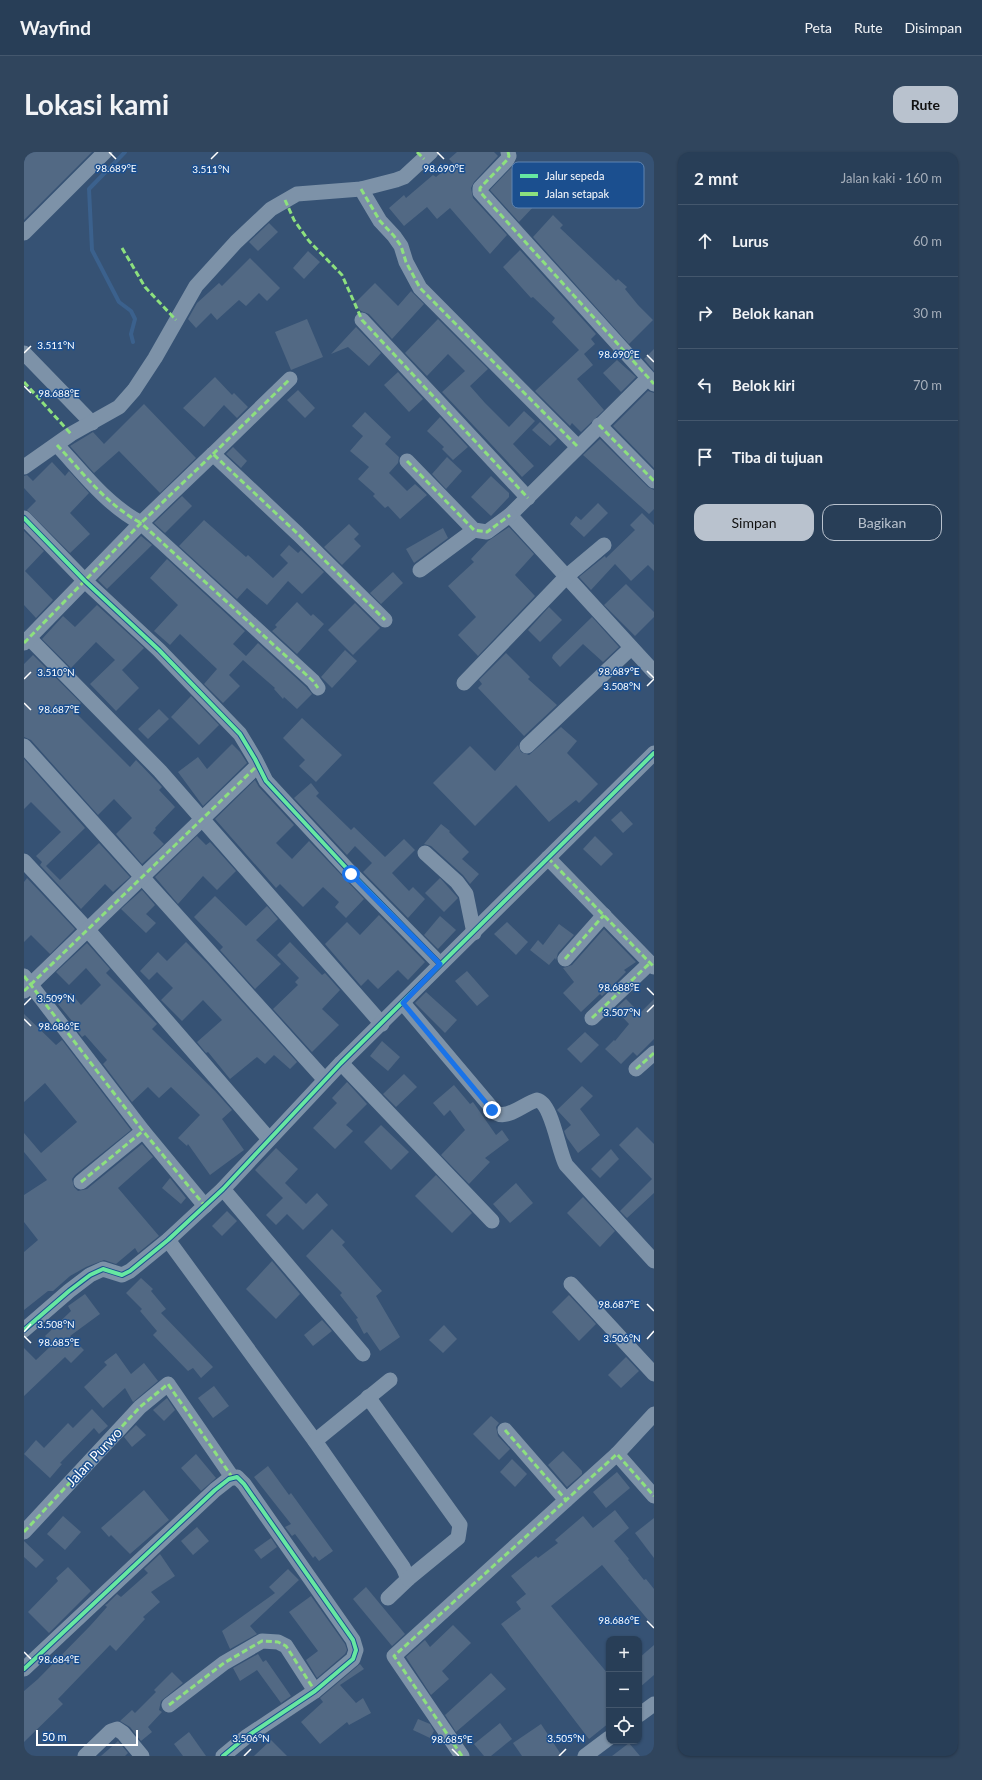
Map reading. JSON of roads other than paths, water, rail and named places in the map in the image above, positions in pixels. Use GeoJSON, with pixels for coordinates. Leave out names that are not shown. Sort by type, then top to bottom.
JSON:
{"type":"FeatureCollection","features":[{"type":"Feature","properties":{"kind":"street"},"geometry":{"type":"LineString","coordinates":[[24,233],[105,152]]}},
{"type":"Feature","properties":{"kind":"street"},"geometry":{"type":"LineString","coordinates":[[24,467],[71,434],[119,406],[134,390],[155,358],[196,286],[236,242],[271,210],[297,194],[361,189],[400,179],[431,152]]}},
{"type":"Feature","properties":{"kind":"street"},"geometry":{"type":"LineString","coordinates":[[407,461],[474,530],[487,532],[510,515],[599,425],[651,381],[480,192],[480,188],[507,160],[509,156],[508,152]]}},
{"type":"Feature","properties":{"kind":"street"},"geometry":{"type":"LineString","coordinates":[[361,189],[380,221],[401,246],[406,262],[420,288],[578,447]]}},
{"type":"Feature","properties":{"kind":"street"},"geometry":{"type":"LineString","coordinates":[[362,320],[528,498]]}},
{"type":"Feature","properties":{"kind":"street"},"geometry":{"type":"LineString","coordinates":[[24,352],[92,423]]}},
{"type":"Feature","properties":{"kind":"street"},"geometry":{"type":"LineString","coordinates":[[290,379],[141,522],[26,641],[160,771],[382,1024]]}},
{"type":"Feature","properties":{"kind":"street"},"geometry":{"type":"LineString","coordinates":[[599,425],[654,481]]}},
{"type":"Feature","properties":{"kind":"street"},"geometry":{"type":"LineString","coordinates":[[57,445],[115,506],[127,515],[141,522],[314,681],[318,688]]}},
{"type":"Feature","properties":{"kind":"street"},"geometry":{"type":"LineString","coordinates":[[213,454],[298,534],[385,620]]}},
{"type":"Feature","properties":{"kind":"street"},"geometry":{"type":"LineString","coordinates":[[510,515],[654,672]]}},
{"type":"Feature","properties":{"kind":"street"},"geometry":{"type":"LineString","coordinates":[[24,518],[84,581],[159,650],[240,734],[266,781],[351,874],[440,964]]}},
{"type":"Feature","properties":{"kind":"street"},"geometry":{"type":"LineString","coordinates":[[420,570],[474,530]]}},
{"type":"Feature","properties":{"kind":"street"},"geometry":{"type":"LineString","coordinates":[[464,683],[567,576],[604,545]]}},
{"type":"Feature","properties":{"kind":"street"},"geometry":{"type":"LineString","coordinates":[[527,746],[631,648]]}},
{"type":"Feature","properties":{"kind":"street"},"geometry":{"type":"LineString","coordinates":[[24,746],[325,1080]]}},
{"type":"Feature","properties":{"kind":"street"},"geometry":{"type":"LineString","coordinates":[[24,1330],[90,1275],[103,1269],[122,1275],[130,1271],[168,1240],[223,1189],[341,1063],[403,1003],[440,964],[474,933],[654,753]]}},
{"type":"Feature","properties":{"kind":"street"},"geometry":{"type":"LineString","coordinates":[[205,1206],[26,984],[87,929],[257,766]]}},
{"type":"Feature","properties":{"kind":"street"},"geometry":{"type":"LineString","coordinates":[[425,853],[457,882],[466,894],[474,933]]}},
{"type":"Feature","properties":{"kind":"street"},"geometry":{"type":"LineString","coordinates":[[548,858],[652,965],[592,1018]]}},
{"type":"Feature","properties":{"kind":"street"},"geometry":{"type":"LineString","coordinates":[[24,861],[87,929],[269,1139]]}},
{"type":"Feature","properties":{"kind":"street"},"geometry":{"type":"LineString","coordinates":[[565,959],[604,915]]}},
{"type":"Feature","properties":{"kind":"street"},"geometry":{"type":"LineString","coordinates":[[403,1003],[496,1113],[500,1115],[507,1114],[537,1100],[543,1103],[548,1110],[566,1165],[654,1261]]}},
{"type":"Feature","properties":{"kind":"street"},"geometry":{"type":"LineString","coordinates":[[636,1069],[654,1053]]}},
{"type":"Feature","properties":{"kind":"street"},"geometry":{"type":"LineString","coordinates":[[341,1063],[492,1222]]}},
{"type":"Feature","properties":{"kind":"street"},"geometry":{"type":"LineString","coordinates":[[81,1182],[143,1131]]}},
{"type":"Feature","properties":{"kind":"street"},"geometry":{"type":"LineString","coordinates":[[223,1189],[363,1354]]}},
{"type":"Feature","properties":{"kind":"street"},"geometry":{"type":"LineString","coordinates":[[168,1240],[315,1440],[403,1567],[408,1579]]}},
{"type":"Feature","properties":{"kind":"street"},"geometry":{"type":"LineString","coordinates":[[571,1284],[654,1374]]}},
{"type":"Feature","properties":{"kind":"street"},"geometry":{"type":"LineString","coordinates":[[315,1440],[390,1380]]}},
{"type":"Feature","properties":{"kind":"street","name":"Jalan Purwo"},"geometry":{"type":"LineString","coordinates":[[24,1532],[140,1407],[168,1384],[232,1477]]}},
{"type":"Feature","properties":{"kind":"street"},"geometry":{"type":"LineString","coordinates":[[368,1397],[460,1525],[458,1538],[408,1579],[388,1598]]}},
{"type":"Feature","properties":{"kind":"street"},"geometry":{"type":"LineString","coordinates":[[462,1756],[394,1656],[617,1454],[654,1414]]}},
{"type":"Feature","properties":{"kind":"street"},"geometry":{"type":"LineString","coordinates":[[505,1430],[566,1500]]}},
{"type":"Feature","properties":{"kind":"street"},"geometry":{"type":"LineString","coordinates":[[617,1454],[654,1496]]}},
{"type":"Feature","properties":{"kind":"street"},"geometry":{"type":"LineString","coordinates":[[24,1669],[216,1490],[232,1477],[240,1479],[355,1645],[356,1654],[315,1691],[246,1737],[223,1756]]}},
{"type":"Feature","properties":{"kind":"street"},"geometry":{"type":"LineString","coordinates":[[169,1705],[224,1663],[262,1641],[278,1642],[286,1646],[315,1691]]}},
{"type":"Feature","properties":{"kind":"street"},"geometry":{"type":"LineString","coordinates":[[642,1714],[654,1704]]}},
{"type":"Feature","properties":{"kind":"street"},"geometry":{"type":"LineString","coordinates":[[85,1756],[111,1731],[117,1729],[142,1756]]}},
{"type":"Feature","properties":{"kind":"street"},"geometry":{"type":"LineString","coordinates":[[588,1755],[606,1740]]}},
{"type":"Feature","properties":{"kind":"waterway"},"geometry":{"type":"LineString","coordinates":[[125,152],[89,189],[92,250],[119,302],[131,311],[135,319],[131,334],[133,342]]}}]}
